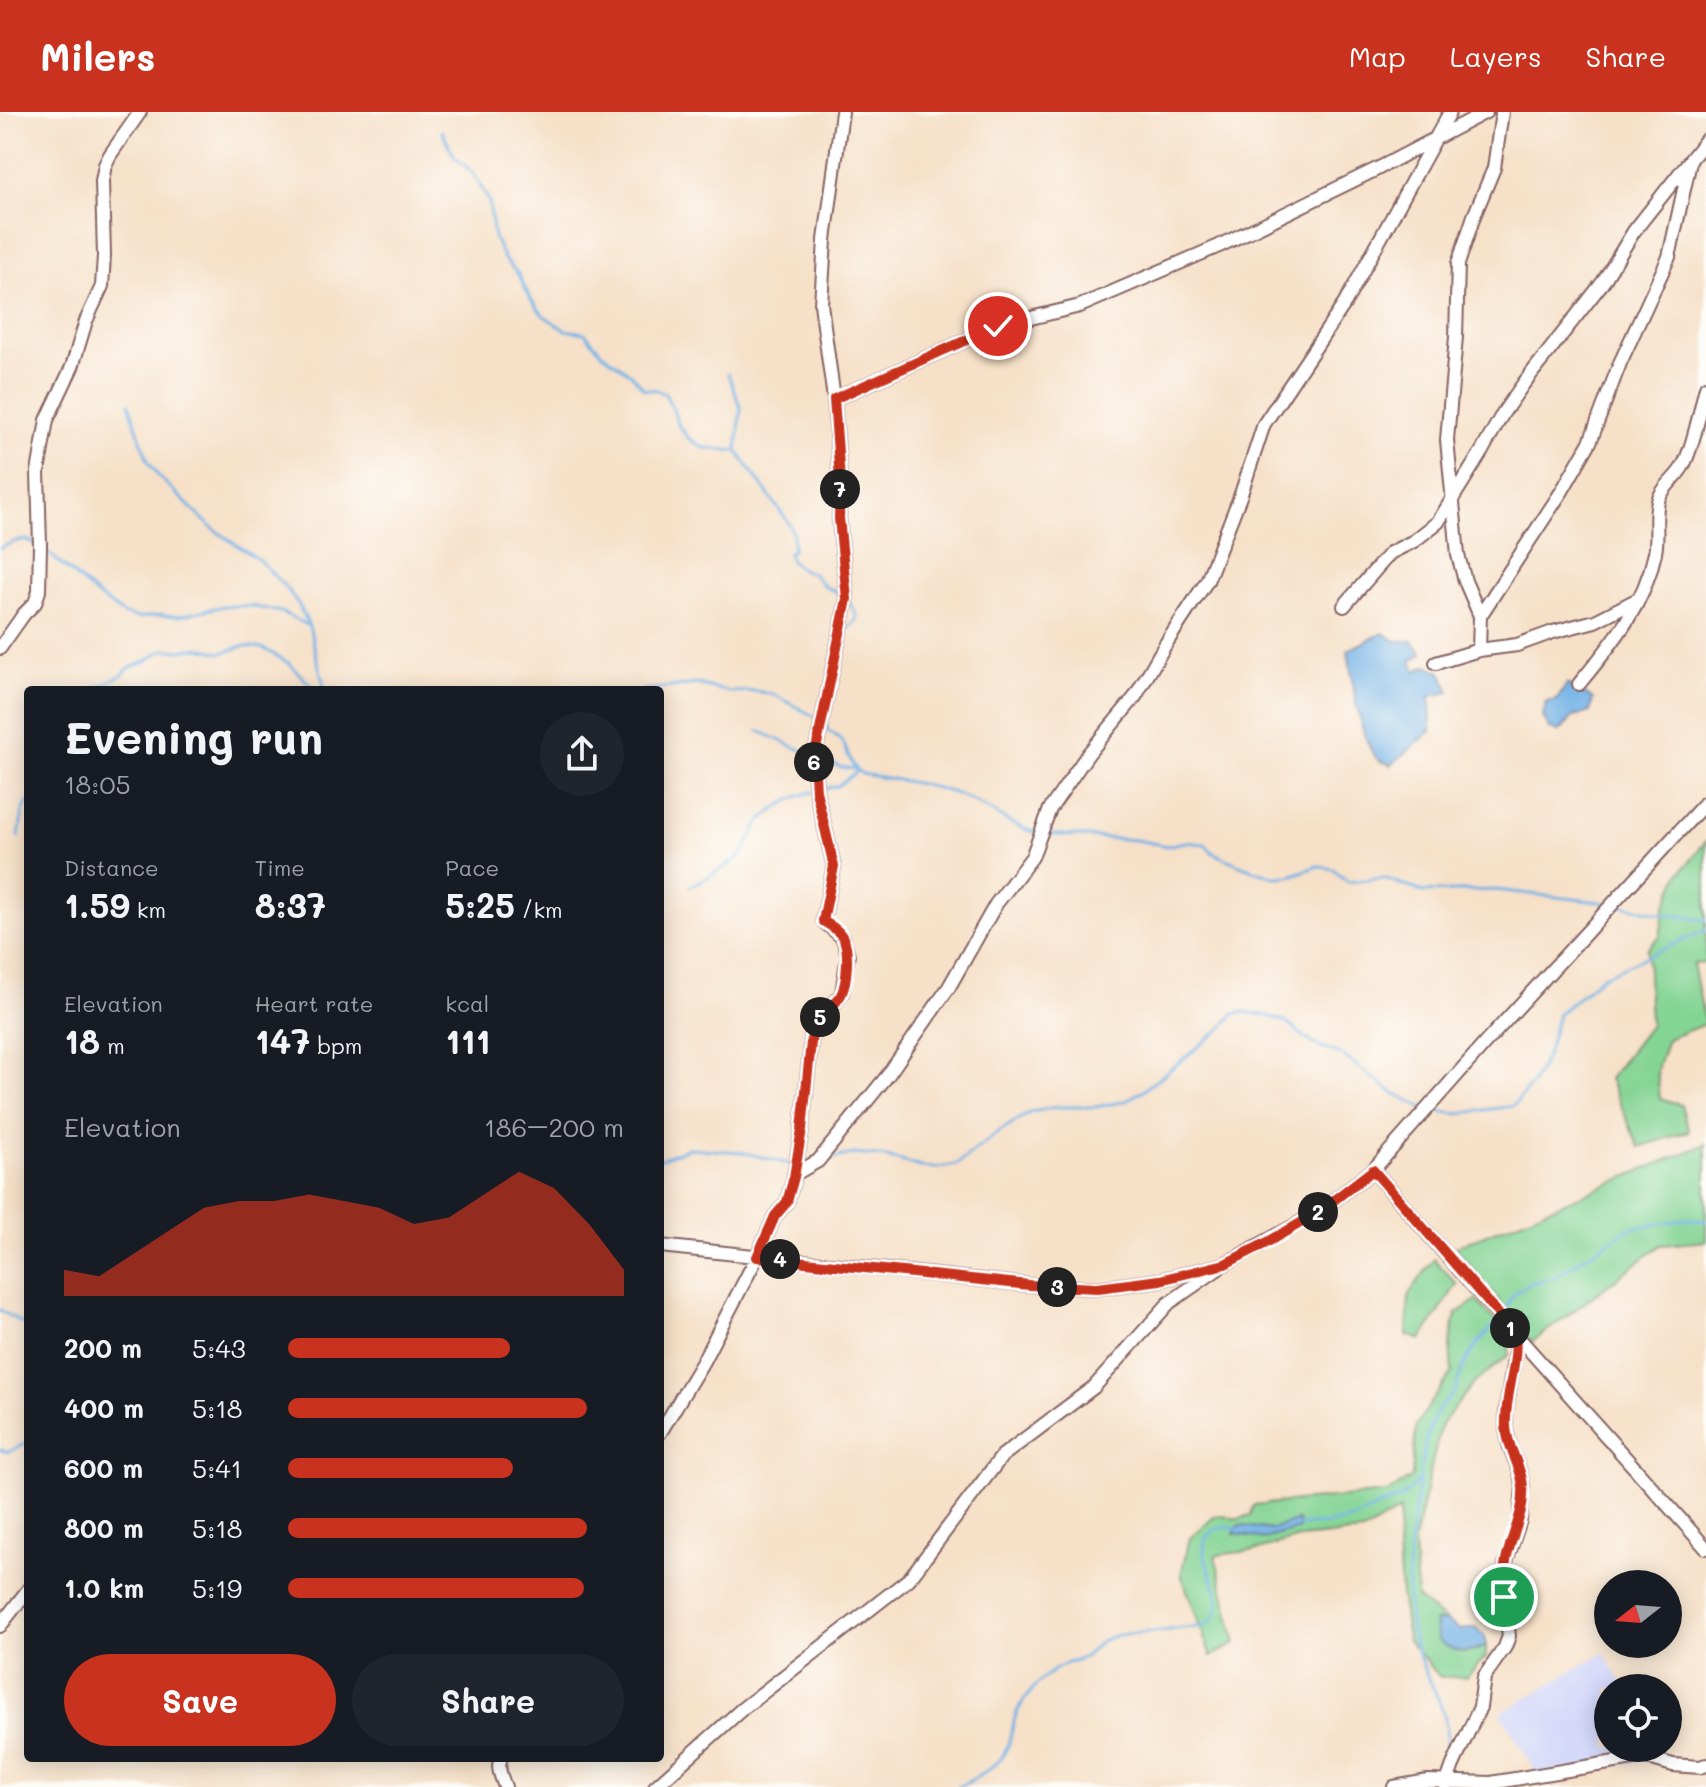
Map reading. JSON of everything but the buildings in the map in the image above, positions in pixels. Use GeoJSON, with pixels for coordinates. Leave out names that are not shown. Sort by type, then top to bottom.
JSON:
{"type":"FeatureCollection","features":[{"type":"Feature","properties":{"kind":"street"},"geometry":{"type":"LineString","coordinates":[[0,648],[35,603],[39,591],[38,472],[47,420],[72,367],[86,321],[102,286],[102,181],[105,165],[140,112]]}},
{"type":"Feature","properties":{"kind":"street"},"geometry":{"type":"LineString","coordinates":[[664,1426],[702,1363],[775,1216],[787,1202],[802,1129],[813,1023],[831,1009],[842,993],[848,955],[843,938],[823,921],[834,866],[816,791],[814,759],[847,599],[839,518],[840,480],[834,399],[821,304],[825,240],[842,112]]}},
{"type":"Feature","properties":{"kind":"street"},"geometry":{"type":"LineString","coordinates":[[794,1177],[818,1161],[888,1075],[949,987],[996,904],[1032,857],[1050,809],[1088,754],[1135,697],[1207,581],[1264,424],[1345,303],[1450,112]]}},
{"type":"Feature","properties":{"kind":"street"},"geometry":{"type":"LineString","coordinates":[[834,399],[998,326],[1080,306],[1219,246],[1486,112]]}},
{"type":"Feature","properties":{"kind":"street"},"geometry":{"type":"LineString","coordinates":[[1479,650],[1480,616],[1458,555],[1447,440],[1456,337],[1458,264],[1494,168],[1502,112]]}},
{"type":"Feature","properties":{"kind":"street"},"geometry":{"type":"LineString","coordinates":[[1344,606],[1390,553],[1414,541],[1438,522],[1524,383],[1603,282],[1634,231],[1706,140]]}},
{"type":"Feature","properties":{"kind":"street"},"geometry":{"type":"LineString","coordinates":[[1480,616],[1562,491],[1590,442],[1620,363],[1669,257],[1691,159]]}},
{"type":"Feature","properties":{"kind":"street"},"geometry":{"type":"LineString","coordinates":[[1579,684],[1620,633],[1648,578],[1656,551],[1658,500],[1684,463],[1706,387]]}},
{"type":"Feature","properties":{"kind":"street"},"geometry":{"type":"LineString","coordinates":[[1436,663],[1479,650],[1517,645],[1595,621],[1639,599]]}},
{"type":"Feature","properties":{"kind":"street"},"geometry":{"type":"LineString","coordinates":[[655,1787],[742,1709],[909,1579],[1002,1456],[1094,1387],[1169,1303],[1225,1264],[1316,1214],[1373,1170],[1706,802]]}},
{"type":"Feature","properties":{"kind":"street"},"geometry":{"type":"LineString","coordinates":[[1373,1170],[1706,1548]]}},
{"type":"Feature","properties":{"kind":"street"},"geometry":{"type":"LineString","coordinates":[[664,1246],[1029,1285],[1098,1288],[1160,1280],[1225,1264]]}},
{"type":"Feature","properties":{"kind":"street"},"geometry":{"type":"LineString","coordinates":[[1445,1784],[1480,1707],[1484,1677],[1509,1636],[1504,1597],[1505,1565],[1520,1520],[1523,1486],[1506,1429],[1515,1333]]}},
{"type":"Feature","properties":{"kind":"street"},"geometry":{"type":"LineString","coordinates":[[0,1626],[24,1595]]}},
{"type":"Feature","properties":{"kind":"street"},"geometry":{"type":"LineString","coordinates":[[1394,1787],[1428,1781],[1445,1784],[1491,1783],[1645,1757],[1673,1765],[1706,1765]]}},
{"type":"Feature","properties":{"kind":"street"},"geometry":{"type":"LineString","coordinates":[[499,1762],[505,1787]]}},
{"type":"Feature","properties":{"kind":"shaded area"},"geometry":{"type":"Polygon","coordinates":[[[1594,1658],[1608,1658],[1617,1674],[1594,1674],[1594,1762],[1636,1762],[1539,1778],[1501,1713],[1594,1658]]]}},
{"type":"Feature","properties":{"kind":"green space"},"geometry":{"type":"Polygon","coordinates":[[[1706,841],[1706,963],[1693,964],[1705,1024],[1667,1039],[1657,1070],[1660,1098],[1681,1105],[1689,1131],[1639,1147],[1609,1079],[1650,1025],[1647,949],[1660,936],[1665,907],[1679,874],[1706,841]]]}},
{"type":"Feature","properties":{"kind":"green space"},"geometry":{"type":"Polygon","coordinates":[[[1706,1144],[1706,1241],[1661,1245],[1532,1342],[1455,1247],[1706,1144]]]}},
{"type":"Feature","properties":{"kind":"green space"},"geometry":{"type":"Polygon","coordinates":[[[1434,1259],[1457,1284],[1421,1340],[1407,1335],[1409,1294],[1434,1259]]]}},
{"type":"Feature","properties":{"kind":"green space"},"geometry":{"type":"Polygon","coordinates":[[[1476,1300],[1508,1335],[1509,1355],[1474,1383],[1441,1425],[1414,1541],[1417,1598],[1446,1621],[1435,1622],[1474,1651],[1486,1646],[1486,1657],[1466,1677],[1440,1677],[1408,1641],[1398,1548],[1400,1510],[1363,1532],[1299,1538],[1258,1550],[1215,1555],[1236,1644],[1211,1656],[1181,1574],[1190,1538],[1214,1517],[1222,1515],[1238,1519],[1251,1515],[1254,1505],[1387,1493],[1412,1477],[1416,1425],[1452,1372],[1450,1345],[1456,1314],[1476,1300]],[[1298,1521],[1270,1530],[1240,1525],[1235,1532],[1264,1539],[1298,1521]]]}},
{"type":"Feature","properties":{"kind":"water"},"geometry":{"type":"Polygon","coordinates":[[[1383,633],[1396,641],[1412,641],[1422,653],[1411,661],[1416,671],[1426,666],[1441,672],[1450,692],[1430,696],[1431,731],[1391,765],[1379,760],[1367,740],[1358,709],[1348,650],[1383,633]]]}},
{"type":"Feature","properties":{"kind":"water"},"geometry":{"type":"Polygon","coordinates":[[[1567,684],[1593,699],[1590,712],[1573,717],[1560,731],[1550,729],[1543,716],[1546,702],[1557,700],[1567,684]]]}},
{"type":"Feature","properties":{"kind":"water"},"geometry":{"type":"Polygon","coordinates":[[[1298,1520],[1299,1529],[1264,1539],[1234,1533],[1239,1525],[1270,1530],[1298,1520]]]}},
{"type":"Feature","properties":{"kind":"water"},"geometry":{"type":"Polygon","coordinates":[[[1446,1621],[1461,1630],[1476,1628],[1485,1636],[1486,1646],[1461,1652],[1444,1645],[1438,1641],[1435,1622],[1446,1621]]]}},
{"type":"Feature","properties":{"kind":"waterway"},"geometry":{"type":"LineString","coordinates":[[442,131],[454,156],[473,173],[489,201],[494,238],[504,259],[518,274],[543,315],[565,330],[585,333],[602,353],[631,374],[644,389],[665,394],[677,423],[688,438],[704,448],[737,451],[788,522],[793,533],[793,549],[788,553],[791,561],[813,574],[824,586],[842,595]]}},
{"type":"Feature","properties":{"kind":"waterway"},"geometry":{"type":"LineString","coordinates":[[728,374],[741,408],[737,451]]}},
{"type":"Feature","properties":{"kind":"waterway"},"geometry":{"type":"LineString","coordinates":[[129,403],[148,461],[158,476],[212,528],[259,560],[287,589],[308,624]]}},
{"type":"Feature","properties":{"kind":"waterway"},"geometry":{"type":"LineString","coordinates":[[0,548],[23,540],[37,544]]}},
{"type":"Feature","properties":{"kind":"waterway"},"geometry":{"type":"LineString","coordinates":[[43,548],[123,614],[139,618],[179,616],[224,606],[251,606],[281,612],[309,626],[324,686]]}},
{"type":"Feature","properties":{"kind":"waterway"},"geometry":{"type":"LineString","coordinates":[[846,630],[856,621],[850,603]]}},
{"type":"Feature","properties":{"kind":"waterway"},"geometry":{"type":"LineString","coordinates":[[100,686],[163,650],[200,648],[221,653],[244,646],[263,648],[290,664],[311,686]]}},
{"type":"Feature","properties":{"kind":"waterway"},"geometry":{"type":"LineString","coordinates":[[664,688],[697,684],[730,692],[756,691],[775,695],[817,718]]}},
{"type":"Feature","properties":{"kind":"waterway"},"geometry":{"type":"LineString","coordinates":[[826,723],[828,731],[844,745],[852,763],[862,774],[945,790],[1037,833]]}},
{"type":"Feature","properties":{"kind":"waterway"},"geometry":{"type":"LineString","coordinates":[[759,731],[810,754]]}},
{"type":"Feature","properties":{"kind":"waterway"},"geometry":{"type":"LineString","coordinates":[[817,757],[840,767],[855,769]]}},
{"type":"Feature","properties":{"kind":"waterway"},"geometry":{"type":"LineString","coordinates":[[820,790],[837,786],[858,771]]}},
{"type":"Feature","properties":{"kind":"waterway"},"geometry":{"type":"LineString","coordinates":[[690,887],[739,857],[756,828],[769,814],[791,800],[813,792]]}},
{"type":"Feature","properties":{"kind":"waterway"},"geometry":{"type":"LineString","coordinates":[[19,837],[24,809]]}},
{"type":"Feature","properties":{"kind":"waterway"},"geometry":{"type":"LineString","coordinates":[[1045,834],[1136,840],[1167,846],[1184,842],[1205,844],[1212,852],[1275,877],[1290,876],[1318,866],[1333,869],[1348,882],[1384,878],[1423,892],[1496,890],[1609,903]]}},
{"type":"Feature","properties":{"kind":"waterway"},"geometry":{"type":"LineString","coordinates":[[1616,904],[1706,920]]}},
{"type":"Feature","properties":{"kind":"waterway"},"geometry":{"type":"LineString","coordinates":[[1432,1110],[1457,1114],[1513,1106],[1532,1084],[1547,1055],[1558,1014],[1603,976],[1706,930]]}},
{"type":"Feature","properties":{"kind":"waterway"},"geometry":{"type":"LineString","coordinates":[[823,1160],[854,1154],[887,1157],[921,1167],[956,1165],[1031,1112],[1126,1101],[1223,1027],[1233,1014],[1243,1012],[1284,1021],[1314,1044],[1342,1055],[1392,1092],[1424,1108]]}},
{"type":"Feature","properties":{"kind":"waterway"},"geometry":{"type":"LineString","coordinates":[[664,1157],[689,1148],[741,1152],[793,1165]]}},
{"type":"Feature","properties":{"kind":"waterway"},"geometry":{"type":"LineString","coordinates":[[1504,1313],[1514,1294],[1530,1283],[1553,1278],[1628,1229],[1685,1219],[1706,1221]]}},
{"type":"Feature","properties":{"kind":"waterway"},"geometry":{"type":"LineString","coordinates":[[0,1310],[24,1325]]}},
{"type":"Feature","properties":{"kind":"waterway"},"geometry":{"type":"LineString","coordinates":[[1431,1777],[1442,1757],[1447,1738],[1445,1720],[1411,1629],[1408,1573],[1424,1447],[1434,1419],[1454,1393],[1464,1365],[1500,1319]]}},
{"type":"Feature","properties":{"kind":"waterway"},"geometry":{"type":"LineString","coordinates":[[0,1450],[8,1452],[24,1444]]}},
{"type":"Feature","properties":{"kind":"waterway"},"geometry":{"type":"LineString","coordinates":[[1299,1525],[1329,1524],[1355,1518],[1401,1498],[1419,1481]]}},
{"type":"Feature","properties":{"kind":"waterway"},"geometry":{"type":"LineString","coordinates":[[958,1787],[1000,1759],[1008,1745],[1019,1708],[1054,1670],[1085,1657],[1100,1642],[1112,1636],[1198,1627],[1212,1620],[1218,1598],[1206,1561],[1206,1539],[1219,1529],[1237,1529]]}},
{"type":"Feature","properties":{"kind":"route"},"geometry":{"type":"LineString","coordinates":[[998,326],[834,399],[840,480],[839,518],[847,599],[814,759],[816,791],[834,866],[823,921],[843,938],[848,955],[842,993],[831,1009],[813,1023],[794,1177],[787,1202],[775,1216],[757,1257],[1029,1285],[1098,1288],[1160,1280],[1225,1264],[1266,1243],[1316,1214],[1373,1170],[1515,1333],[1506,1429],[1523,1486],[1520,1520],[1505,1565],[1504,1597]]}}]}
